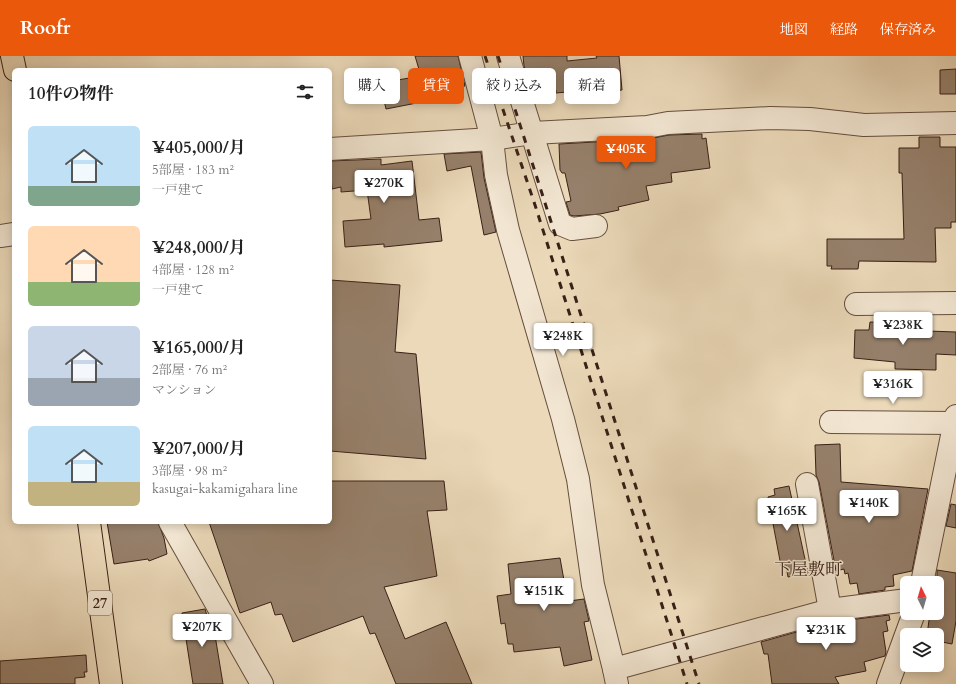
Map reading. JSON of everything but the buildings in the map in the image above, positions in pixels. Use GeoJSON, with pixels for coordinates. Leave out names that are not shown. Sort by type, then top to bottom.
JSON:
{"type":"FeatureCollection","features":[{"type":"Feature","properties":{"kind":"main road"},"geometry":{"type":"LineString","coordinates":[[12,56],[15,68]]}},
{"type":"Feature","properties":{"kind":"main road","name":"27"},"geometry":{"type":"LineString","coordinates":[[89,524],[111,684]]}},
{"type":"Feature","properties":{"kind":"street"},"geometry":{"type":"LineString","coordinates":[[470,56],[492,139],[496,175],[508,230],[563,419],[578,479],[593,585],[615,676],[830,610],[900,601]]}},
{"type":"Feature","properties":{"kind":"street"},"geometry":{"type":"LineString","coordinates":[[508,56],[560,224],[572,229],[596,226]]}},
{"type":"Feature","properties":{"kind":"street"},"geometry":{"type":"LineString","coordinates":[[332,149],[492,139],[532,133],[647,127],[668,123],[770,118],[810,119],[864,125],[956,123]]}},
{"type":"Feature","properties":{"kind":"street"},"geometry":{"type":"LineString","coordinates":[[0,236],[12,234]]}},
{"type":"Feature","properties":{"kind":"street"},"geometry":{"type":"LineString","coordinates":[[856,304],[956,304]]}},
{"type":"Feature","properties":{"kind":"street"},"geometry":{"type":"LineString","coordinates":[[831,422],[955,426],[923,576]]}},
{"type":"Feature","properties":{"kind":"street"},"geometry":{"type":"LineString","coordinates":[[808,484],[830,610]]}},
{"type":"Feature","properties":{"kind":"street"},"geometry":{"type":"LineString","coordinates":[[171,524],[262,684]]}},
{"type":"Feature","properties":{"kind":"street"},"geometry":{"type":"LineString","coordinates":[[888,684],[911,620]]}},
{"type":"Feature","properties":{"kind":"railway"},"geometry":{"type":"LineString","coordinates":[[485,56],[535,205],[687,684]]}},
{"type":"Feature","properties":{"kind":"railway"},"geometry":{"type":"LineString","coordinates":[[498,56],[699,684]]}},
{"type":"Feature","properties":{"kind":"district","name":"下屋敷町"},"geometry":{"type":"Point","coordinates":[808,569]}}]}
